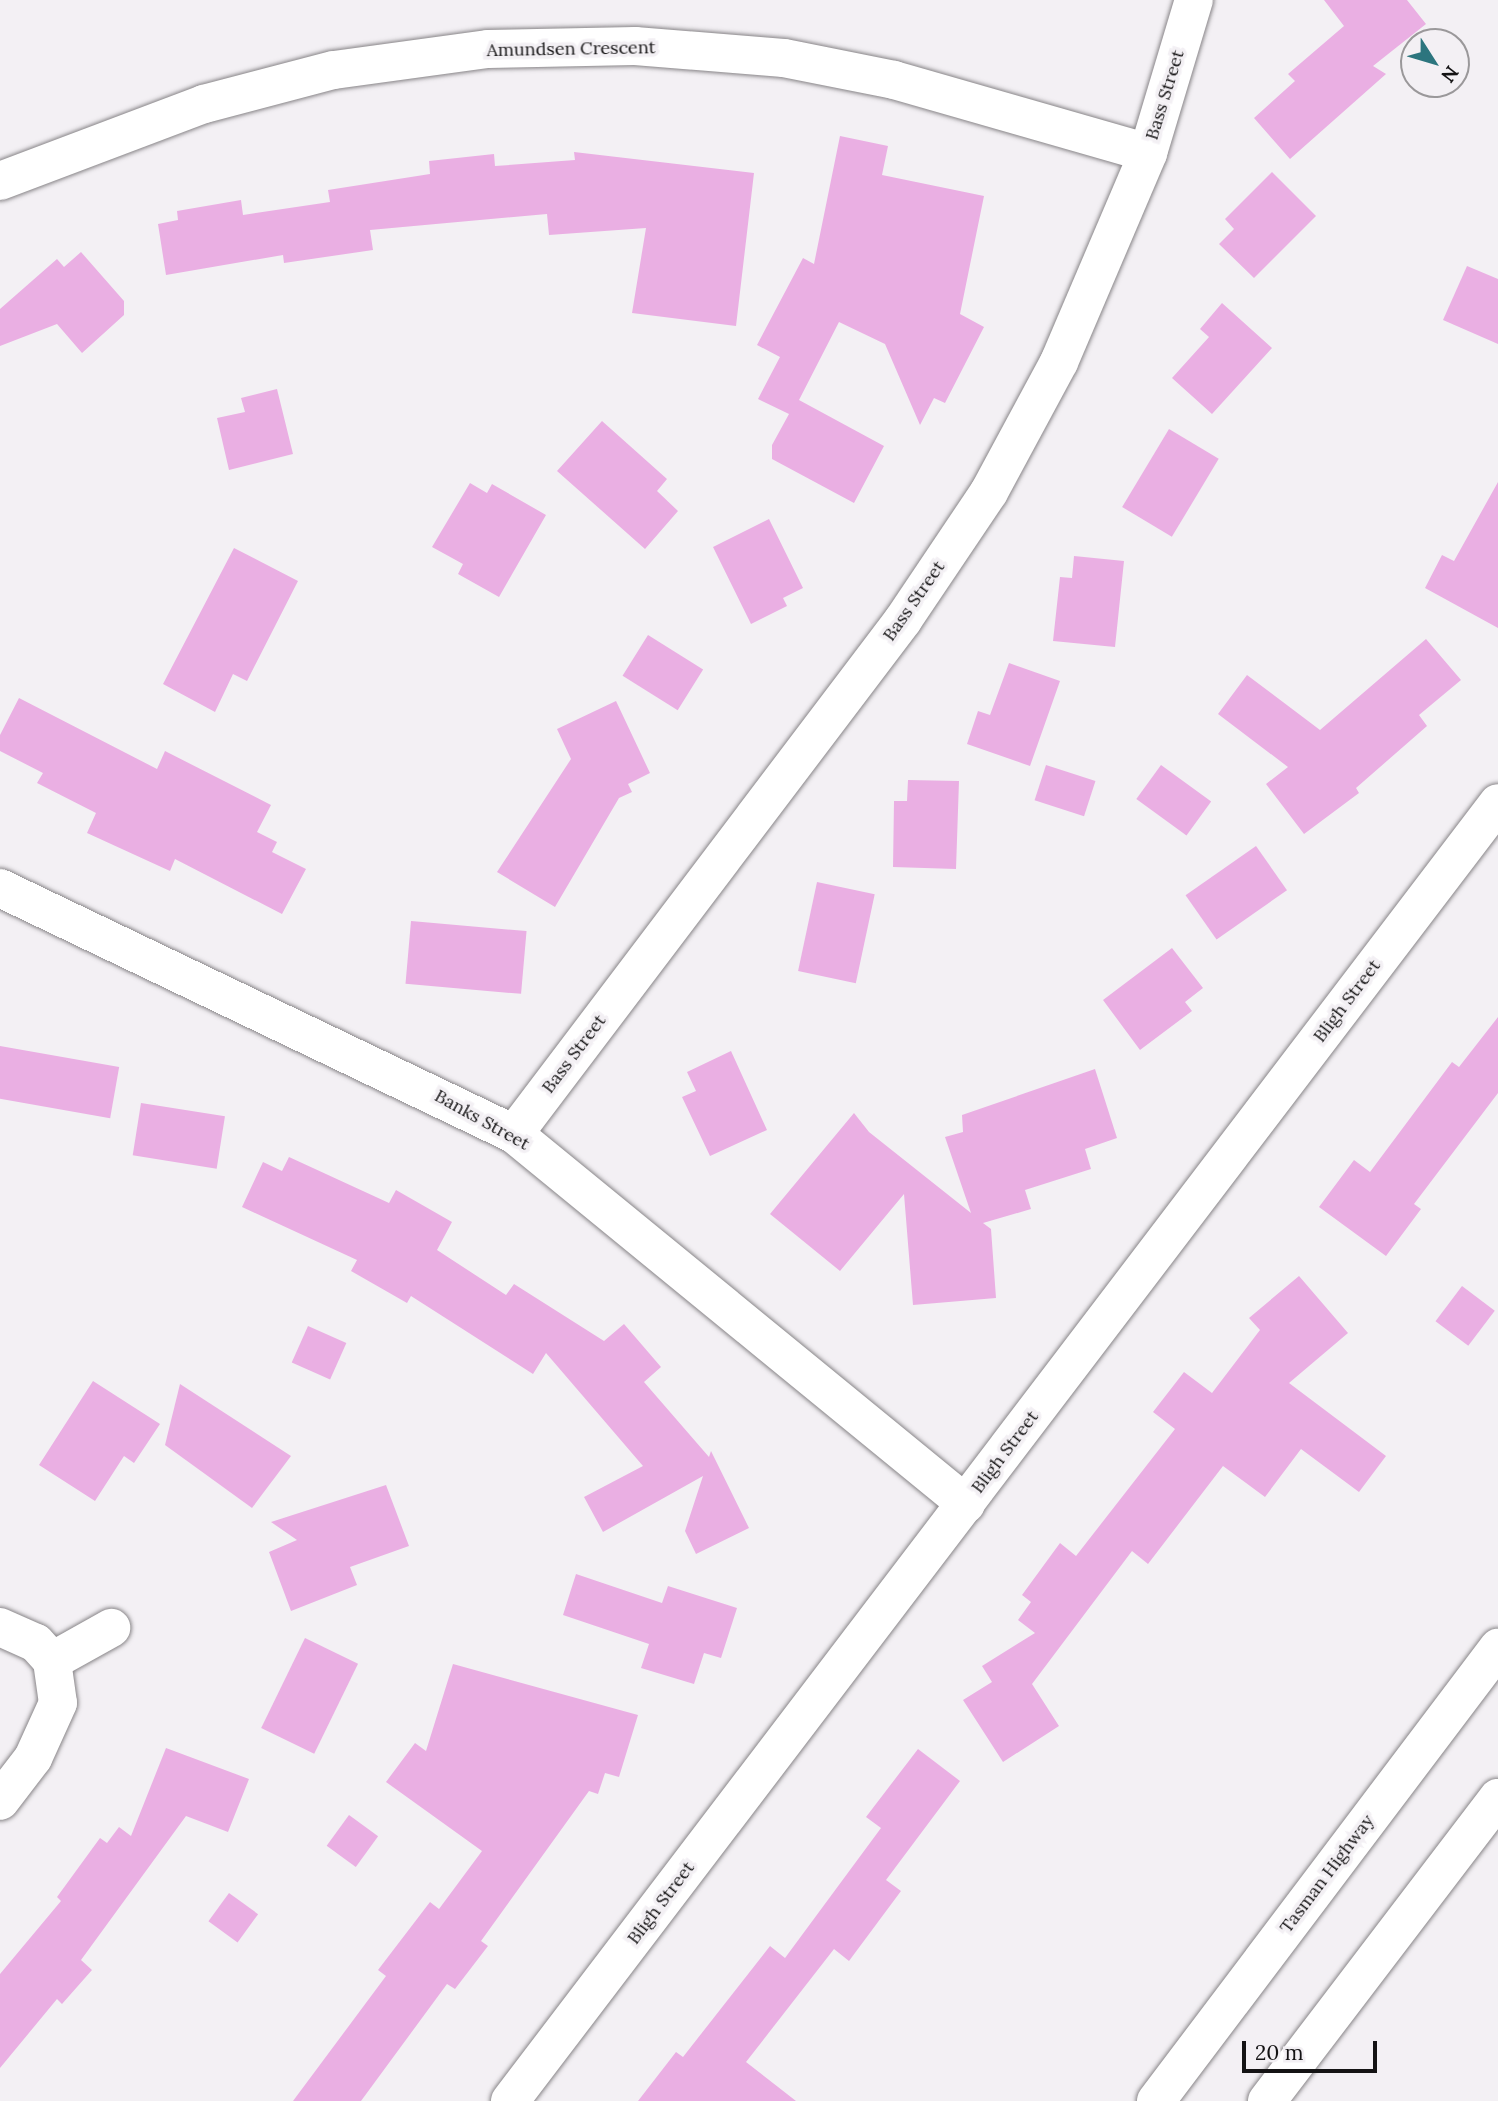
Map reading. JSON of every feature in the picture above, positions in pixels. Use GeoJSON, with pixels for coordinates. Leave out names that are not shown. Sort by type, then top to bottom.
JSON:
{"type":"FeatureCollection","features":[{"type":"Feature","properties":{"kind":"main road","name":"Bass Street"},"geometry":{"type":"LineString","coordinates":[[514,1133],[902,620],[989,492],[1059,362],[1148,153],[1194,0]]}},
{"type":"Feature","properties":{"kind":"main road","name":"Amundsen Crescent"},"geometry":{"type":"LineString","coordinates":[[0,181],[204,104],[334,70],[488,49],[635,46],[784,58],[894,80],[1148,153]]}},
{"type":"Feature","properties":{"kind":"main road","name":"Bligh Street"},"geometry":{"type":"LineString","coordinates":[[510,2101],[1498,803]]}},
{"type":"Feature","properties":{"kind":"main road","name":"Banks Street"},"geometry":{"type":"LineString","coordinates":[[0,888],[514,1133],[965,1504]]}},
{"type":"Feature","properties":{"kind":"main road"},"geometry":{"type":"LineString","coordinates":[[0,1627],[36,1643],[52,1661],[58,1703],[51,1726],[0,1801]]}},
{"type":"Feature","properties":{"kind":"main road"},"geometry":{"type":"LineString","coordinates":[[52,1661],[111,1628]]}},
{"type":"Feature","properties":{"kind":"main road","name":"Tasman Highway"},"geometry":{"type":"LineString","coordinates":[[1156,2101],[1498,1648]]}},
{"type":"Feature","properties":{"kind":"main road"},"geometry":{"type":"LineString","coordinates":[[1126,2101],[1464,1692]]}},
{"type":"Feature","properties":{"kind":"main road"},"geometry":{"type":"LineString","coordinates":[[1267,2101],[1498,1798]]}},
{"type":"Feature","properties":{"kind":"building"},"geometry":{"type":"Polygon","coordinates":[[[1324,0],[1407,0],[1426,24],[1421,28],[1400,28],[1400,45],[1373,66],[1386,74],[1290,159],[1254,118],[1295,81],[1288,74],[1344,26],[1324,0]]]}},
{"type":"Feature","properties":{"kind":"building"},"geometry":{"type":"Polygon","coordinates":[[[840,136],[888,146],[882,175],[984,196],[960,314],[984,327],[945,403],[934,398],[920,425],[885,344],[839,322],[799,400],[884,446],[854,503],[772,459],[772,445],[789,414],[758,399],[780,357],[757,345],[803,258],[814,264],[840,136]]]}},
{"type":"Feature","properties":{"kind":"building"},"geometry":{"type":"Polygon","coordinates":[[[574,152],[754,173],[736,326],[632,313],[646,228],[549,235],[547,214],[370,230],[373,250],[284,263],[283,255],[166,275],[158,224],[178,220],[177,211],[241,200],[243,215],[330,202],[328,190],[430,174],[429,161],[494,154],[495,166],[575,160],[574,152]]]}},
{"type":"Feature","properties":{"kind":"building"},"geometry":{"type":"Polygon","coordinates":[[[1272,172],[1316,216],[1254,278],[1219,244],[1234,229],[1225,219],[1272,172]]]}},
{"type":"Feature","properties":{"kind":"building"},"geometry":{"type":"Polygon","coordinates":[[[81,252],[124,301],[124,315],[82,353],[57,324],[0,346],[0,309],[57,259],[64,267],[81,252]]]}},
{"type":"Feature","properties":{"kind":"building"},"geometry":{"type":"Polygon","coordinates":[[[1467,266],[1498,279],[1498,344],[1443,320],[1467,266]]]}},
{"type":"Feature","properties":{"kind":"building"},"geometry":{"type":"Polygon","coordinates":[[[1222,303],[1272,348],[1212,414],[1172,378],[1209,337],[1200,329],[1222,303]]]}},
{"type":"Feature","properties":{"kind":"building"},"geometry":{"type":"Polygon","coordinates":[[[277,389],[293,454],[229,470],[217,418],[245,412],[241,398],[277,389]]]}},
{"type":"Feature","properties":{"kind":"building"},"geometry":{"type":"Polygon","coordinates":[[[602,421],[667,479],[657,491],[678,511],[645,549],[557,471],[602,421]]]}},
{"type":"Feature","properties":{"kind":"building"},"geometry":{"type":"Polygon","coordinates":[[[1169,429],[1219,459],[1172,537],[1122,507],[1169,429]]]}},
{"type":"Feature","properties":{"kind":"building"},"geometry":{"type":"Polygon","coordinates":[[[1498,482],[1498,628],[1425,588],[1442,555],[1454,561],[1498,482]]]}},
{"type":"Feature","properties":{"kind":"building"},"geometry":{"type":"Polygon","coordinates":[[[470,483],[487,493],[492,484],[546,515],[499,597],[458,574],[463,564],[432,547],[470,483]]]}},
{"type":"Feature","properties":{"kind":"building"},"geometry":{"type":"Polygon","coordinates":[[[769,519],[803,588],[783,598],[787,606],[751,624],[713,547],[769,519]]]}},
{"type":"Feature","properties":{"kind":"building"},"geometry":{"type":"Polygon","coordinates":[[[234,548],[298,581],[247,681],[233,674],[215,712],[163,684],[234,548]]]}},
{"type":"Feature","properties":{"kind":"building"},"geometry":{"type":"Polygon","coordinates":[[[1074,556],[1124,561],[1115,647],[1053,641],[1060,577],[1072,578],[1074,556]]]}},
{"type":"Feature","properties":{"kind":"building"},"geometry":{"type":"Polygon","coordinates":[[[648,635],[703,669],[678,710],[623,676],[648,635]]]}},
{"type":"Feature","properties":{"kind":"building"},"geometry":{"type":"Polygon","coordinates":[[[1426,639],[1461,680],[1419,715],[1427,726],[1356,788],[1359,793],[1304,834],[1266,784],[1288,767],[1218,714],[1247,675],[1320,730],[1426,639]]]}},
{"type":"Feature","properties":{"kind":"building"},"geometry":{"type":"Polygon","coordinates":[[[1009,663],[1060,681],[1030,766],[967,744],[978,711],[990,715],[1009,663]]]}},
{"type":"Feature","properties":{"kind":"building"},"geometry":{"type":"Polygon","coordinates":[[[19,698],[157,769],[165,751],[271,805],[257,832],[277,842],[272,852],[306,869],[282,914],[175,859],[170,871],[87,833],[96,813],[37,783],[43,773],[0,751],[0,735],[19,698]]]}},
{"type":"Feature","properties":{"kind":"building"},"geometry":{"type":"Polygon","coordinates":[[[616,701],[650,773],[628,784],[632,792],[619,798],[555,907],[497,872],[571,759],[557,729],[616,701]]]}},
{"type":"Feature","properties":{"kind":"building"},"geometry":{"type":"Polygon","coordinates":[[[1046,765],[1095,781],[1084,816],[1035,800],[1046,765]]]}},
{"type":"Feature","properties":{"kind":"building"},"geometry":{"type":"Polygon","coordinates":[[[1161,765],[1211,801],[1186,835],[1136,799],[1161,765]]]}},
{"type":"Feature","properties":{"kind":"building"},"geometry":{"type":"Polygon","coordinates":[[[908,780],[959,781],[956,869],[893,867],[894,801],[907,801],[908,780]]]}},
{"type":"Feature","properties":{"kind":"building"},"geometry":{"type":"Polygon","coordinates":[[[1256,846],[1287,890],[1217,940],[1186,895],[1256,846]]]}},
{"type":"Feature","properties":{"kind":"building"},"geometry":{"type":"Polygon","coordinates":[[[817,882],[875,894],[856,983],[798,971],[817,882]]]}},
{"type":"Feature","properties":{"kind":"building"},"geometry":{"type":"Polygon","coordinates":[[[411,921],[527,931],[521,994],[406,984],[411,921]]]}},
{"type":"Feature","properties":{"kind":"building"},"geometry":{"type":"Polygon","coordinates":[[[1172,948],[1203,988],[1185,1002],[1192,1011],[1140,1050],[1103,1000],[1172,948]]]}},
{"type":"Feature","properties":{"kind":"building"},"geometry":{"type":"Polygon","coordinates":[[[1498,1017],[1498,1093],[1414,1204],[1421,1209],[1386,1256],[1319,1207],[1354,1160],[1370,1172],[1452,1062],[1459,1067],[1498,1017]]]}},
{"type":"Feature","properties":{"kind":"building"},"geometry":{"type":"Polygon","coordinates":[[[0,1046],[119,1067],[110,1118],[0,1099],[0,1046]]]}},
{"type":"Feature","properties":{"kind":"building"},"geometry":{"type":"Polygon","coordinates":[[[731,1051],[767,1130],[710,1156],[682,1097],[696,1091],[687,1072],[731,1051]]]}},
{"type":"Feature","properties":{"kind":"building"},"geometry":{"type":"Polygon","coordinates":[[[1095,1069],[1117,1138],[1085,1149],[1091,1169],[1025,1190],[1031,1209],[983,1223],[991,1229],[996,1298],[913,1305],[904,1194],[840,1271],[770,1214],[854,1113],[869,1132],[971,1213],[945,1137],[963,1132],[962,1115],[1095,1069]]]}},
{"type":"Feature","properties":{"kind":"building"},"geometry":{"type":"Polygon","coordinates":[[[141,1103],[225,1116],[217,1169],[133,1155],[141,1103]]]}},
{"type":"Feature","properties":{"kind":"building"},"geometry":{"type":"Polygon","coordinates":[[[289,1157],[389,1203],[396,1190],[452,1222],[437,1250],[506,1295],[514,1284],[604,1341],[624,1324],[661,1367],[644,1382],[709,1457],[711,1451],[749,1528],[696,1554],[685,1531],[703,1476],[603,1532],[584,1497],[643,1466],[546,1353],[533,1374],[411,1296],[407,1303],[351,1271],[357,1260],[242,1207],[263,1162],[282,1171],[289,1157]]]}},
{"type":"Feature","properties":{"kind":"building"},"geometry":{"type":"Polygon","coordinates":[[[1299,1276],[1348,1333],[1289,1383],[1386,1456],[1359,1492],[1301,1449],[1265,1497],[1223,1466],[1148,1564],[1132,1551],[1032,1684],[1059,1726],[1003,1762],[963,1700],[992,1682],[982,1666],[1035,1633],[1018,1620],[1031,1602],[1022,1595],[1060,1543],[1076,1556],[1175,1429],[1153,1412],[1184,1372],[1212,1393],[1260,1330],[1249,1318],[1299,1276]]]}},
{"type":"Feature","properties":{"kind":"building"},"geometry":{"type":"Polygon","coordinates":[[[1462,1286],[1495,1311],[1468,1346],[1436,1321],[1462,1286]]]}},
{"type":"Feature","properties":{"kind":"building"},"geometry":{"type":"Polygon","coordinates":[[[308,1326],[346,1343],[330,1380],[292,1363],[308,1326]]]}},
{"type":"Feature","properties":{"kind":"building"},"geometry":{"type":"Polygon","coordinates":[[[93,1381],[160,1424],[134,1463],[124,1456],[95,1501],[39,1465],[93,1381]]]}},
{"type":"Feature","properties":{"kind":"building"},"geometry":{"type":"Polygon","coordinates":[[[180,1384],[291,1456],[252,1508],[165,1445],[180,1384]]]}},
{"type":"Feature","properties":{"kind":"building"},"geometry":{"type":"Polygon","coordinates":[[[386,1485],[409,1546],[350,1567],[357,1585],[291,1611],[269,1552],[297,1540],[271,1522],[386,1485]]]}},
{"type":"Feature","properties":{"kind":"building"},"geometry":{"type":"Polygon","coordinates":[[[576,1574],[662,1603],[668,1586],[737,1608],[721,1658],[704,1653],[694,1684],[641,1668],[649,1644],[563,1615],[576,1574]]]}},
{"type":"Feature","properties":{"kind":"building"},"geometry":{"type":"Polygon","coordinates":[[[305,1638],[358,1664],[314,1754],[261,1728],[305,1638]]]}},
{"type":"Feature","properties":{"kind":"building"},"geometry":{"type":"Polygon","coordinates":[[[453,1664],[638,1715],[619,1777],[605,1773],[598,1794],[589,1791],[481,1941],[488,1946],[455,1989],[447,1984],[361,2101],[293,2101],[386,1976],[378,1970],[430,1902],[439,1909],[482,1851],[386,1782],[415,1743],[426,1751],[453,1664]]]}},
{"type":"Feature","properties":{"kind":"building"},"geometry":{"type":"Polygon","coordinates":[[[166,1748],[249,1779],[228,1832],[186,1816],[81,1960],[92,1970],[62,2004],[57,1999],[0,2068],[0,1974],[61,1901],[57,1897],[100,1838],[107,1843],[119,1827],[131,1836],[166,1748]]]}},
{"type":"Feature","properties":{"kind":"building"},"geometry":{"type":"Polygon","coordinates":[[[918,1749],[960,1781],[886,1880],[901,1891],[849,1961],[834,1949],[746,2062],[796,2101],[638,2101],[676,2052],[683,2057],[770,1946],[785,1958],[881,1828],[866,1817],[918,1749]]]}},
{"type":"Feature","properties":{"kind":"building"},"geometry":{"type":"Polygon","coordinates":[[[349,1815],[378,1836],[356,1867],[327,1846],[349,1815]]]}},
{"type":"Feature","properties":{"kind":"building"},"geometry":{"type":"Polygon","coordinates":[[[229,1893],[258,1914],[238,1942],[208,1921],[229,1893]]]}}]}
